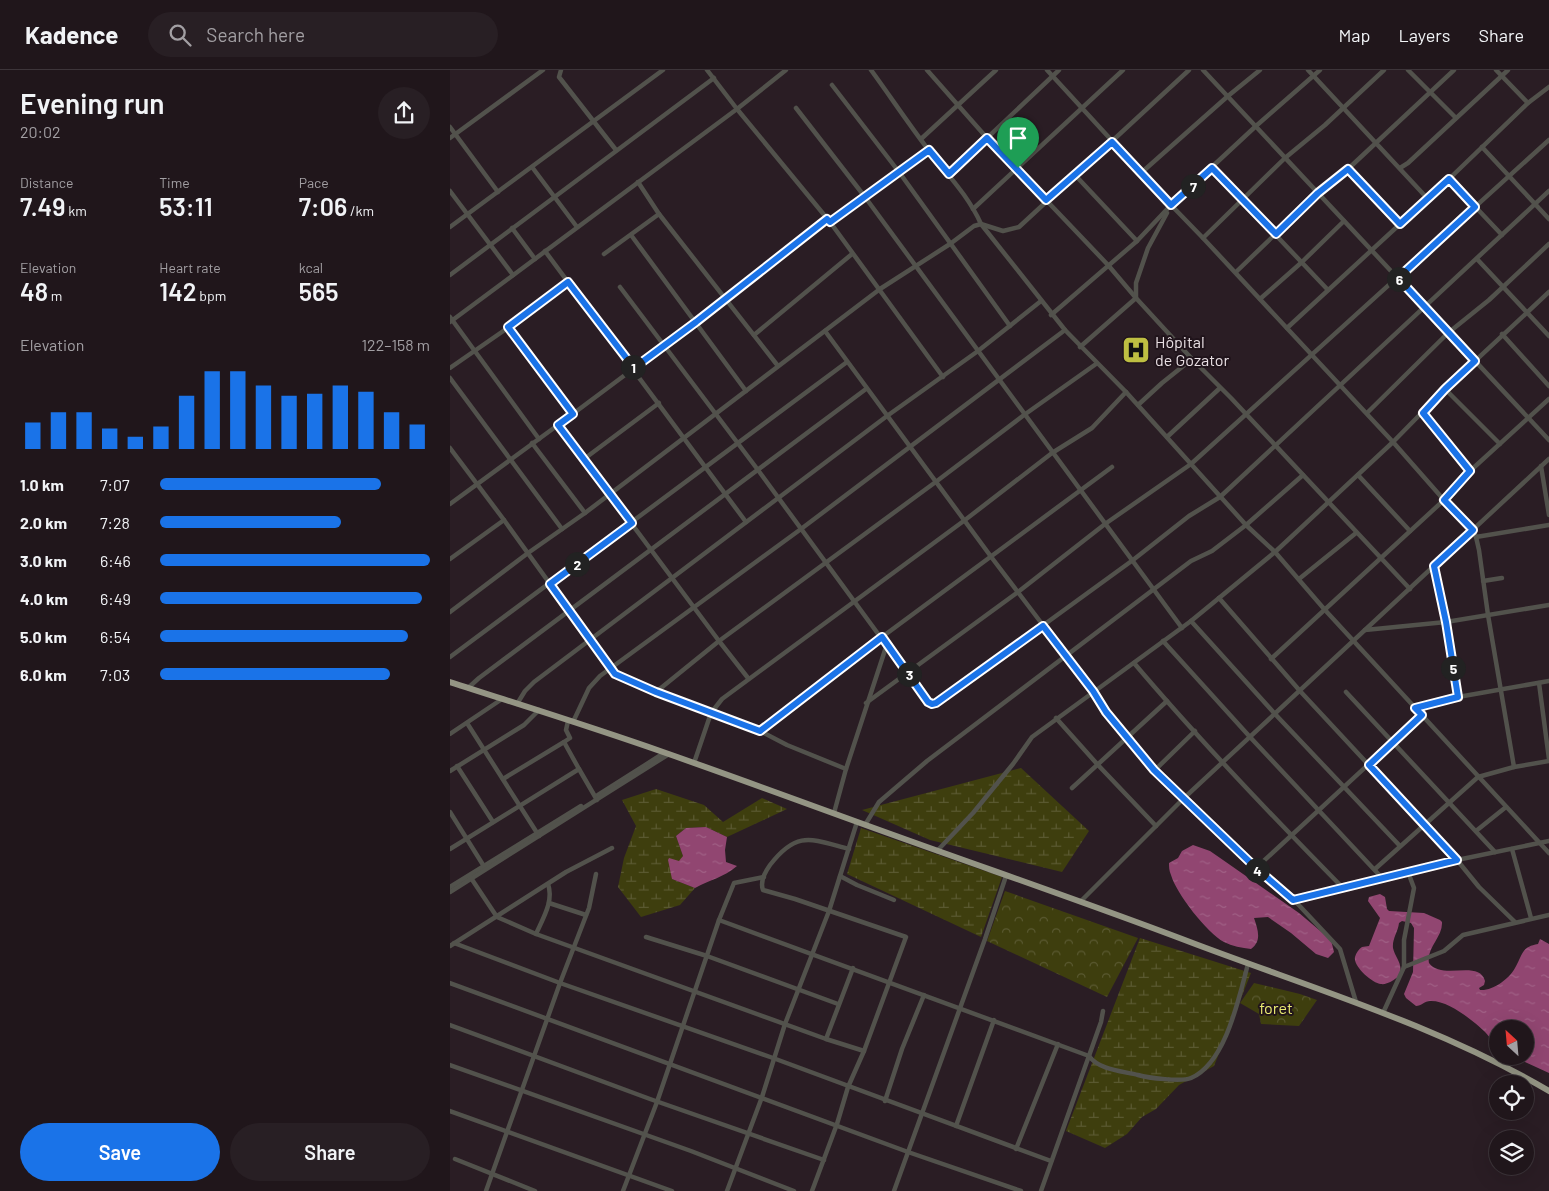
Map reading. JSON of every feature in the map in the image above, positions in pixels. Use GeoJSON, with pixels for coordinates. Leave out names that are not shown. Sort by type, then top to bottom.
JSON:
{"type":"FeatureCollection","features":[{"type":"Feature","properties":{"kind":"highway"},"geometry":{"type":"LineString","coordinates":[[453,682],[666,753],[1006,876],[1081,901],[1248,964],[1383,1012],[1469,1049],[1549,1091]]}},
{"type":"Feature","properties":{"kind":"street"},"geometry":{"type":"LineString","coordinates":[[450,138],[543,70]]}},
{"type":"Feature","properties":{"kind":"street"},"geometry":{"type":"LineString","coordinates":[[561,70],[559,77],[616,150]]}},
{"type":"Feature","properties":{"kind":"street"},"geometry":{"type":"LineString","coordinates":[[450,227],[663,70]]}},
{"type":"Feature","properties":{"kind":"street"},"geometry":{"type":"LineString","coordinates":[[707,70],[829,221],[942,377]]}},
{"type":"Feature","properties":{"kind":"street"},"geometry":{"type":"LineString","coordinates":[[538,439],[476,350],[451,320],[737,109],[786,70]]}},
{"type":"Feature","properties":{"kind":"street"},"geometry":{"type":"LineString","coordinates":[[871,70],[929,150],[949,174],[981,224],[1051,315],[1096,364],[1126,392],[1246,525],[1276,552],[1325,610],[1549,853]]}},
{"type":"Feature","properties":{"kind":"street"},"geometry":{"type":"LineString","coordinates":[[928,70],[987,138],[1018,168],[1108,265],[1192,359],[1410,589]]}},
{"type":"Feature","properties":{"kind":"street"},"geometry":{"type":"LineString","coordinates":[[987,70],[991,75]]}},
{"type":"Feature","properties":{"kind":"street"},"geometry":{"type":"LineString","coordinates":[[921,139],[996,70]]}},
{"type":"Feature","properties":{"kind":"street"},"geometry":{"type":"LineString","coordinates":[[1047,70],[1112,142],[1367,413],[1473,530],[1476,537],[1514,767]]}},
{"type":"Feature","properties":{"kind":"street"},"geometry":{"type":"LineString","coordinates":[[949,174],[1059,70]]}},
{"type":"Feature","properties":{"kind":"street"},"geometry":{"type":"LineString","coordinates":[[973,209],[1123,70]]}},
{"type":"Feature","properties":{"kind":"street"},"geometry":{"type":"LineString","coordinates":[[450,612],[585,513],[880,289],[950,244],[974,226],[981,224],[1003,231],[1019,226],[1046,200],[1076,176],[1189,70]]}},
{"type":"Feature","properties":{"kind":"street"},"geometry":{"type":"LineString","coordinates":[[1203,70],[1549,440]]}},
{"type":"Feature","properties":{"kind":"street"},"geometry":{"type":"LineString","coordinates":[[1141,172],[1260,70]]}},
{"type":"Feature","properties":{"kind":"street"},"geometry":{"type":"LineString","coordinates":[[1308,70],[1427,198]]}},
{"type":"Feature","properties":{"kind":"street"},"geometry":{"type":"LineString","coordinates":[[1051,315],[1137,241],[1171,205],[1320,70]]}},
{"type":"Feature","properties":{"kind":"street"},"geometry":{"type":"LineString","coordinates":[[1203,238],[1285,158],[1384,70]]}},
{"type":"Feature","properties":{"kind":"street"},"geometry":{"type":"LineString","coordinates":[[1408,70],[1456,118]]}},
{"type":"Feature","properties":{"kind":"street"},"geometry":{"type":"LineString","coordinates":[[1236,272],[1318,193],[1348,169],[1454,70]]}},
{"type":"Feature","properties":{"kind":"street"},"geometry":{"type":"LineString","coordinates":[[1496,70],[1528,103]]}},
{"type":"Feature","properties":{"kind":"street"},"geometry":{"type":"LineString","coordinates":[[1400,168],[1408,163],[1508,70]]}},
{"type":"Feature","properties":{"kind":"street"},"geometry":{"type":"LineString","coordinates":[[450,275],[714,78]]}},
{"type":"Feature","properties":{"kind":"street"},"geometry":{"type":"LineString","coordinates":[[832,85],[899,172],[1010,326]]}},
{"type":"Feature","properties":{"kind":"street"},"geometry":{"type":"LineString","coordinates":[[1287,328],[1449,179],[1528,103],[1549,87]]}},
{"type":"Feature","properties":{"kind":"street"},"geometry":{"type":"LineString","coordinates":[[796,108],[865,198],[1182,628]]}},
{"type":"Feature","properties":{"kind":"street"},"geometry":{"type":"LineString","coordinates":[[450,127],[498,192]]}},
{"type":"Feature","properties":{"kind":"street"},"geometry":{"type":"LineString","coordinates":[[866,703],[1018,592],[1105,524],[1191,464],[1398,278],[1508,175],[1549,140]]}},
{"type":"Feature","properties":{"kind":"street"},"geometry":{"type":"LineString","coordinates":[[1482,147],[1549,219]]}},
{"type":"Feature","properties":{"kind":"street"},"geometry":{"type":"LineString","coordinates":[[450,504],[829,221],[865,198],[929,150]]}},
{"type":"Feature","properties":{"kind":"street"},"geometry":{"type":"LineString","coordinates":[[532,167],[577,227]]}},
{"type":"Feature","properties":{"kind":"street"},"geometry":{"type":"LineString","coordinates":[[1212,168],[1328,290]]}},
{"type":"Feature","properties":{"kind":"street"},"geometry":{"type":"LineString","coordinates":[[1348,169],[1400,224]]}},
{"type":"Feature","properties":{"kind":"street"},"geometry":{"type":"LineString","coordinates":[[1076,176],[1137,241]]}},
{"type":"Feature","properties":{"kind":"street"},"geometry":{"type":"LineString","coordinates":[[1449,179],[1502,235]]}},
{"type":"Feature","properties":{"kind":"street"},"geometry":{"type":"LineString","coordinates":[[638,182],[659,214],[778,366]]}},
{"type":"Feature","properties":{"kind":"street"},"geometry":{"type":"LineString","coordinates":[[450,191],[513,275]]}},
{"type":"Feature","properties":{"kind":"street"},"geometry":{"type":"LineString","coordinates":[[620,287],[827,562],[928,702],[932,704],[1043,626],[1189,516],[1220,497],[1549,191]]}},
{"type":"Feature","properties":{"kind":"street"},"geometry":{"type":"LineString","coordinates":[[1080,347],[1136,298],[1136,283],[1148,248],[1171,205]]}},
{"type":"Feature","properties":{"kind":"street"},"geometry":{"type":"LineString","coordinates":[[604,254],[659,214]]}},
{"type":"Feature","properties":{"kind":"street"},"geometry":{"type":"LineString","coordinates":[[1260,299],[1344,221]]}},
{"type":"Feature","properties":{"kind":"street"},"geometry":{"type":"LineString","coordinates":[[512,228],[535,259]]}},
{"type":"Feature","properties":{"kind":"street"},"geometry":{"type":"LineString","coordinates":[[630,235],[746,391]]}},
{"type":"Feature","properties":{"kind":"street"},"geometry":{"type":"LineString","coordinates":[[1367,413],[1448,333],[1503,287],[1549,244]]}},
{"type":"Feature","properties":{"kind":"street"},"geometry":{"type":"LineString","coordinates":[[545,251],[660,403],[746,522]]}},
{"type":"Feature","properties":{"kind":"street"},"geometry":{"type":"LineString","coordinates":[[754,335],[852,254]]}},
{"type":"Feature","properties":{"kind":"street"},"geometry":{"type":"LineString","coordinates":[[1477,258],[1549,336]]}},
{"type":"Feature","properties":{"kind":"street"},"geometry":{"type":"LineString","coordinates":[[450,368],[568,282]]}},
{"type":"Feature","properties":{"kind":"street"},"geometry":{"type":"LineString","coordinates":[[937,851],[973,813],[1013,764],[1032,737],[1192,621],[1276,552],[1393,442],[1502,334],[1549,292]]}},
{"type":"Feature","properties":{"kind":"street"},"geometry":{"type":"LineString","coordinates":[[517,704],[524,691],[534,682],[887,416],[978,351],[1041,301]]}},
{"type":"Feature","properties":{"kind":"street"},"geometry":{"type":"LineString","coordinates":[[508,327],[573,414]]}},
{"type":"Feature","properties":{"kind":"street"},"geometry":{"type":"LineString","coordinates":[[503,779],[570,738],[566,730],[589,688],[600,676],[801,529],[1065,330]]}},
{"type":"Feature","properties":{"kind":"street"},"geometry":{"type":"LineString","coordinates":[[825,331],[866,389],[937,481],[992,558],[1127,738],[1183,800],[1284,894],[1295,901],[1340,949],[1356,1002]]}},
{"type":"Feature","properties":{"kind":"street"},"geometry":{"type":"LineString","coordinates":[[1502,334],[1549,386]]}},
{"type":"Feature","properties":{"kind":"street"},"geometry":{"type":"LineString","coordinates":[[1138,405],[1192,359]]}},
{"type":"Feature","properties":{"kind":"street"},"geometry":{"type":"LineString","coordinates":[[450,658],[847,362]]}},
{"type":"Feature","properties":{"kind":"street"},"geometry":{"type":"LineString","coordinates":[[656,692],[720,641],[1024,415],[1096,364]]}},
{"type":"Feature","properties":{"kind":"street"},"geometry":{"type":"LineString","coordinates":[[450,378],[562,529]]}},
{"type":"Feature","properties":{"kind":"street"},"geometry":{"type":"LineString","coordinates":[[1167,437],[1220,388]]}},
{"type":"Feature","properties":{"kind":"street"},"geometry":{"type":"LineString","coordinates":[[468,688],[866,389]]}},
{"type":"Feature","properties":{"kind":"street"},"geometry":{"type":"LineString","coordinates":[[1445,389],[1500,444]]}},
{"type":"Feature","properties":{"kind":"street"},"geometry":{"type":"LineString","coordinates":[[694,763],[711,713],[722,699],[965,520],[1052,452],[1092,428],[1126,392]]}},
{"type":"Feature","properties":{"kind":"street"},"geometry":{"type":"LineString","coordinates":[[1271,659],[1444,500],[1470,471],[1549,399]]}},
{"type":"Feature","properties":{"kind":"street"},"geometry":{"type":"LineString","coordinates":[[584,459],[660,403]]}},
{"type":"Feature","properties":{"kind":"street"},"geometry":{"type":"LineString","coordinates":[[1423,413],[1470,471]]}},
{"type":"Feature","properties":{"kind":"street"},"geometry":{"type":"LineString","coordinates":[[558,425],[748,678]]}},
{"type":"Feature","properties":{"kind":"street"},"geometry":{"type":"LineString","coordinates":[[532,443],[585,513]]}},
{"type":"Feature","properties":{"kind":"street"},"geometry":{"type":"LineString","coordinates":[[450,448],[570,610],[610,669],[620,678],[760,731],[787,745],[846,769]]}},
{"type":"Feature","properties":{"kind":"street"},"geometry":{"type":"LineString","coordinates":[[1081,901],[1183,800],[1549,459]]}},
{"type":"Feature","properties":{"kind":"street"},"geometry":{"type":"LineString","coordinates":[[1541,466],[1549,515]]}},
{"type":"Feature","properties":{"kind":"street"},"geometry":{"type":"LineString","coordinates":[[760,731],[882,637],[992,558],[1112,467]]}},
{"type":"Feature","properties":{"kind":"street"},"geometry":{"type":"LineString","coordinates":[[865,825],[875,806],[892,789],[1192,561],[1212,551],[1246,525],[1303,475]]}},
{"type":"Feature","properties":{"kind":"street"},"geometry":{"type":"LineString","coordinates":[[1358,475],[1410,531]]}},
{"type":"Feature","properties":{"kind":"street"},"geometry":{"type":"LineString","coordinates":[[450,559],[504,520]]}},
{"type":"Feature","properties":{"kind":"street"},"geometry":{"type":"LineString","coordinates":[[1476,537],[1549,525]]}},
{"type":"Feature","properties":{"kind":"street"},"geometry":{"type":"LineString","coordinates":[[1299,580],[1356,533]]}},
{"type":"Feature","properties":{"kind":"street"},"geometry":{"type":"LineString","coordinates":[[1434,566],[1446,622],[1458,697]]}},
{"type":"Feature","properties":{"kind":"street"},"geometry":{"type":"LineString","coordinates":[[1483,581],[1502,578]]}},
{"type":"Feature","properties":{"kind":"street"},"geometry":{"type":"LineString","coordinates":[[1219,598],[1300,691],[1457,860],[1479,888],[1514,922]]}},
{"type":"Feature","properties":{"kind":"street"},"geometry":{"type":"LineString","coordinates":[[1365,630],[1446,622],[1549,605]]}},
{"type":"Feature","properties":{"kind":"street"},"geometry":{"type":"LineString","coordinates":[[1192,621],[1400,846]]}},
{"type":"Feature","properties":{"kind":"street"},"geometry":{"type":"LineString","coordinates":[[1164,641],[1250,737],[1383,879]]}},
{"type":"Feature","properties":{"kind":"street"},"geometry":{"type":"LineString","coordinates":[[834,813],[866,703],[887,644]]}},
{"type":"Feature","properties":{"kind":"street"},"geometry":{"type":"LineString","coordinates":[[1134,663],[1291,836],[1343,888]]}},
{"type":"Feature","properties":{"kind":"street"},"geometry":{"type":"LineString","coordinates":[[1415,708],[1458,697],[1549,681]]}},
{"type":"Feature","properties":{"kind":"street"},"geometry":{"type":"LineString","coordinates":[[450,690],[453,682]]}},
{"type":"Feature","properties":{"kind":"street"},"geometry":{"type":"LineString","coordinates":[[1375,869],[1478,777],[1549,760],[1538,683]]}},
{"type":"Feature","properties":{"kind":"street"},"geometry":{"type":"LineString","coordinates":[[1346,692],[1495,852]]}},
{"type":"Feature","properties":{"kind":"street"},"geometry":{"type":"LineString","coordinates":[[450,734],[502,699]]}},
{"type":"Feature","properties":{"kind":"street"},"geometry":{"type":"LineString","coordinates":[[1072,788],[1167,701]]}},
{"type":"Feature","properties":{"kind":"street"},"geometry":{"type":"LineString","coordinates":[[450,771],[524,725],[538,710]]}},
{"type":"Feature","properties":{"kind":"street"},"geometry":{"type":"LineString","coordinates":[[1256,868],[1422,715]]}},
{"type":"Feature","properties":{"kind":"street"},"geometry":{"type":"LineString","coordinates":[[1056,718],[1156,826]]}},
{"type":"Feature","properties":{"kind":"street"},"geometry":{"type":"LineString","coordinates":[[467,723],[538,835]]}},
{"type":"Feature","properties":{"kind":"street"},"geometry":{"type":"LineString","coordinates":[[1154,770],[1195,731]]}},
{"type":"Feature","properties":{"kind":"street"},"geometry":{"type":"LineString","coordinates":[[564,742],[596,798]]}},
{"type":"Feature","properties":{"kind":"street"},"geometry":{"type":"LineString","coordinates":[[450,886],[538,835],[666,753]]}},
{"type":"Feature","properties":{"kind":"street"},"geometry":{"type":"LineString","coordinates":[[457,766],[493,822]]}},
{"type":"Feature","properties":{"kind":"street"},"geometry":{"type":"LineString","coordinates":[[450,848],[579,769]]}},
{"type":"Feature","properties":{"kind":"street"},"geometry":{"type":"LineString","coordinates":[[1476,831],[1506,807]]}},
{"type":"Feature","properties":{"kind":"street"},"geometry":{"type":"LineString","coordinates":[[450,812],[484,867]]}},
{"type":"Feature","properties":{"kind":"street"},"geometry":{"type":"LineString","coordinates":[[727,1191],[762,1098],[785,1024],[829,910],[857,822]]}},
{"type":"Feature","properties":{"kind":"street"},"geometry":{"type":"LineString","coordinates":[[812,1191],[837,1124],[848,1087],[864,1051],[906,937],[829,910],[763,890],[762,885],[767,869],[780,852],[796,842],[814,840],[849,849]]}},
{"type":"Feature","properties":{"kind":"street"},"geometry":{"type":"LineString","coordinates":[[1295,901],[1457,860],[1549,841]]}},
{"type":"Feature","properties":{"kind":"street"},"geometry":{"type":"LineString","coordinates":[[452,945],[548,884],[612,848]]}},
{"type":"Feature","properties":{"kind":"street"},"geometry":{"type":"LineString","coordinates":[[1512,849],[1532,918]]}},
{"type":"Feature","properties":{"kind":"street"},"geometry":{"type":"LineString","coordinates":[[450,892],[484,867]]}},
{"type":"Feature","properties":{"kind":"street"},"geometry":{"type":"LineString","coordinates":[[1383,1012],[1404,967],[1404,940],[1414,888],[1408,872]]}},
{"type":"Feature","properties":{"kind":"street"},"geometry":{"type":"LineString","coordinates":[[486,1191],[586,915],[596,874]]}},
{"type":"Feature","properties":{"kind":"street"},"geometry":{"type":"LineString","coordinates":[[840,876],[894,900]]}},
{"type":"Feature","properties":{"kind":"street"},"geometry":{"type":"LineString","coordinates":[[894,1191],[1006,876]]}},
{"type":"Feature","properties":{"kind":"street"},"geometry":{"type":"LineString","coordinates":[[623,1191],[657,1102],[719,920],[734,883],[764,877]]}},
{"type":"Feature","properties":{"kind":"street"},"geometry":{"type":"LineString","coordinates":[[471,878],[497,917],[536,934],[694,992],[864,1051]]}},
{"type":"Feature","properties":{"kind":"street"},"geometry":{"type":"LineString","coordinates":[[536,934],[550,903],[551,895],[548,884]]}},
{"type":"Feature","properties":{"kind":"street"},"geometry":{"type":"LineString","coordinates":[[550,903],[586,915]]}},
{"type":"Feature","properties":{"kind":"street"},"geometry":{"type":"LineString","coordinates":[[1404,967],[1444,951],[1463,935],[1549,915]]}},
{"type":"Feature","properties":{"kind":"street"},"geometry":{"type":"LineString","coordinates":[[719,920],[1058,1044],[1089,1056],[1096,1064],[1148,1078],[1186,1080],[1197,1075],[1210,1064],[1229,1031],[1248,964]]}},
{"type":"Feature","properties":{"kind":"street"},"geometry":{"type":"LineString","coordinates":[[646,937],[707,956],[838,1004]]}},
{"type":"Feature","properties":{"kind":"street"},"geometry":{"type":"LineString","coordinates":[[452,945],[773,1058],[1051,1161]]}},
{"type":"Feature","properties":{"kind":"street"},"geometry":{"type":"LineString","coordinates":[[826,1039],[853,968]]}},
{"type":"Feature","properties":{"kind":"street"},"geometry":{"type":"LineString","coordinates":[[450,983],[837,1124],[908,1152],[1021,1191]]}},
{"type":"Feature","properties":{"kind":"street"},"geometry":{"type":"LineString","coordinates":[[885,1101],[902,1049],[924,995]]}},
{"type":"Feature","properties":{"kind":"street"},"geometry":{"type":"LineString","coordinates":[[1041,1191],[1104,1014],[1103,1011]]}},
{"type":"Feature","properties":{"kind":"street"},"geometry":{"type":"LineString","coordinates":[[956,1126],[994,1020]]}},
{"type":"Feature","properties":{"kind":"street"},"geometry":{"type":"LineString","coordinates":[[450,1025],[535,1055],[657,1102],[824,1160]]}},
{"type":"Feature","properties":{"kind":"street"},"geometry":{"type":"LineString","coordinates":[[1016,1148],[1058,1044]]}},
{"type":"Feature","properties":{"kind":"street"},"geometry":{"type":"LineString","coordinates":[[450,1065],[794,1191]]}},
{"type":"Feature","properties":{"kind":"street"},"geometry":{"type":"LineString","coordinates":[[450,1111],[672,1191]]}},
{"type":"Feature","properties":{"kind":"street"},"geometry":{"type":"LineString","coordinates":[[455,1159],[535,1191]]}},
{"type":"Feature","properties":{"kind":"green space"},"geometry":{"type":"Polygon","coordinates":[[[1021,768],[1089,831],[1062,872],[930,840],[862,810],[1021,768]]]}},
{"type":"Feature","properties":{"kind":"green space"},"geometry":{"type":"Polygon","coordinates":[[[656,789],[704,805],[723,822],[762,798],[787,809],[727,837],[706,827],[686,828],[676,836],[683,856],[672,879],[695,888],[680,905],[641,917],[618,887],[624,858],[636,826],[622,800],[656,789]]]}},
{"type":"Feature","properties":{"kind":"green space"},"geometry":{"type":"Polygon","coordinates":[[[861,828],[1002,877],[981,937],[847,874],[861,828]]]}},
{"type":"Feature","properties":{"kind":"green space"},"geometry":{"type":"Polygon","coordinates":[[[1005,891],[1138,938],[1107,997],[987,941],[1005,891]]]}},
{"type":"Feature","properties":{"kind":"green space"},"geometry":{"type":"Polygon","coordinates":[[[1140,938],[1251,973],[1214,1066],[1179,1085],[1156,1109],[1142,1117],[1127,1134],[1105,1148],[1066,1131],[1140,938]]]}},
{"type":"Feature","properties":{"kind":"green space","name":"foret"},"geometry":{"type":"Polygon","coordinates":[[[1254,983],[1317,1000],[1299,1026],[1261,1024],[1259,1014],[1240,1003],[1254,983]]]}},
{"type":"Feature","properties":{"kind":"water"},"geometry":{"type":"Polygon","coordinates":[[[706,827],[727,837],[726,862],[737,866],[722,876],[695,888],[672,879],[668,860],[669,858],[679,861],[683,856],[676,836],[686,828],[706,827]]]}},
{"type":"Feature","properties":{"kind":"water"},"geometry":{"type":"Polygon","coordinates":[[[1193,845],[1210,851],[1299,913],[1331,940],[1334,952],[1328,958],[1316,954],[1268,917],[1254,918],[1258,939],[1251,949],[1230,945],[1217,937],[1201,922],[1185,902],[1170,872],[1169,863],[1178,858],[1182,851],[1193,845]]]}},
{"type":"Feature","properties":{"kind":"water"},"geometry":{"type":"Polygon","coordinates":[[[1380,894],[1385,897],[1389,911],[1424,913],[1440,920],[1442,927],[1430,952],[1429,963],[1435,968],[1442,970],[1476,971],[1485,981],[1484,985],[1479,988],[1480,990],[1490,989],[1505,980],[1515,968],[1525,949],[1538,944],[1540,939],[1549,944],[1549,1073],[1532,1065],[1534,1065],[1534,1020],[1489,1020],[1489,1037],[1473,1022],[1452,1007],[1430,1001],[1416,1006],[1406,998],[1404,994],[1413,972],[1414,928],[1411,923],[1402,921],[1399,923],[1393,942],[1394,952],[1399,961],[1399,976],[1393,981],[1381,984],[1364,974],[1357,965],[1355,957],[1362,947],[1369,946],[1380,918],[1368,901],[1369,897],[1380,894]]]}},
{"type":"Feature","properties":{"kind":"place","name":"Hôpital de Gozator"},"geometry":{"type":"Point","coordinates":[1136,350]}},
{"type":"Feature","properties":{"kind":"route"},"geometry":{"type":"LineString","coordinates":[[987,138],[1018,168],[1046,200],[1076,176],[1112,142],[1171,205],[1212,168],[1276,234],[1318,193],[1348,169],[1400,224],[1449,179],[1475,207],[1398,278],[1475,361],[1423,413],[1470,471],[1444,500],[1473,530],[1434,566],[1446,622],[1458,697],[1415,708],[1422,715],[1369,765],[1457,860],[1301,900],[1293,900],[1284,894],[1183,800],[1154,770],[1106,712],[1093,691],[1043,626],[932,704],[928,702],[882,637],[760,731],[620,678],[610,669],[550,584],[632,523],[558,425],[573,414],[508,327],[568,282],[634,368],[725,300],[827,219],[830,222],[929,150],[949,174],[987,138]]}}]}
